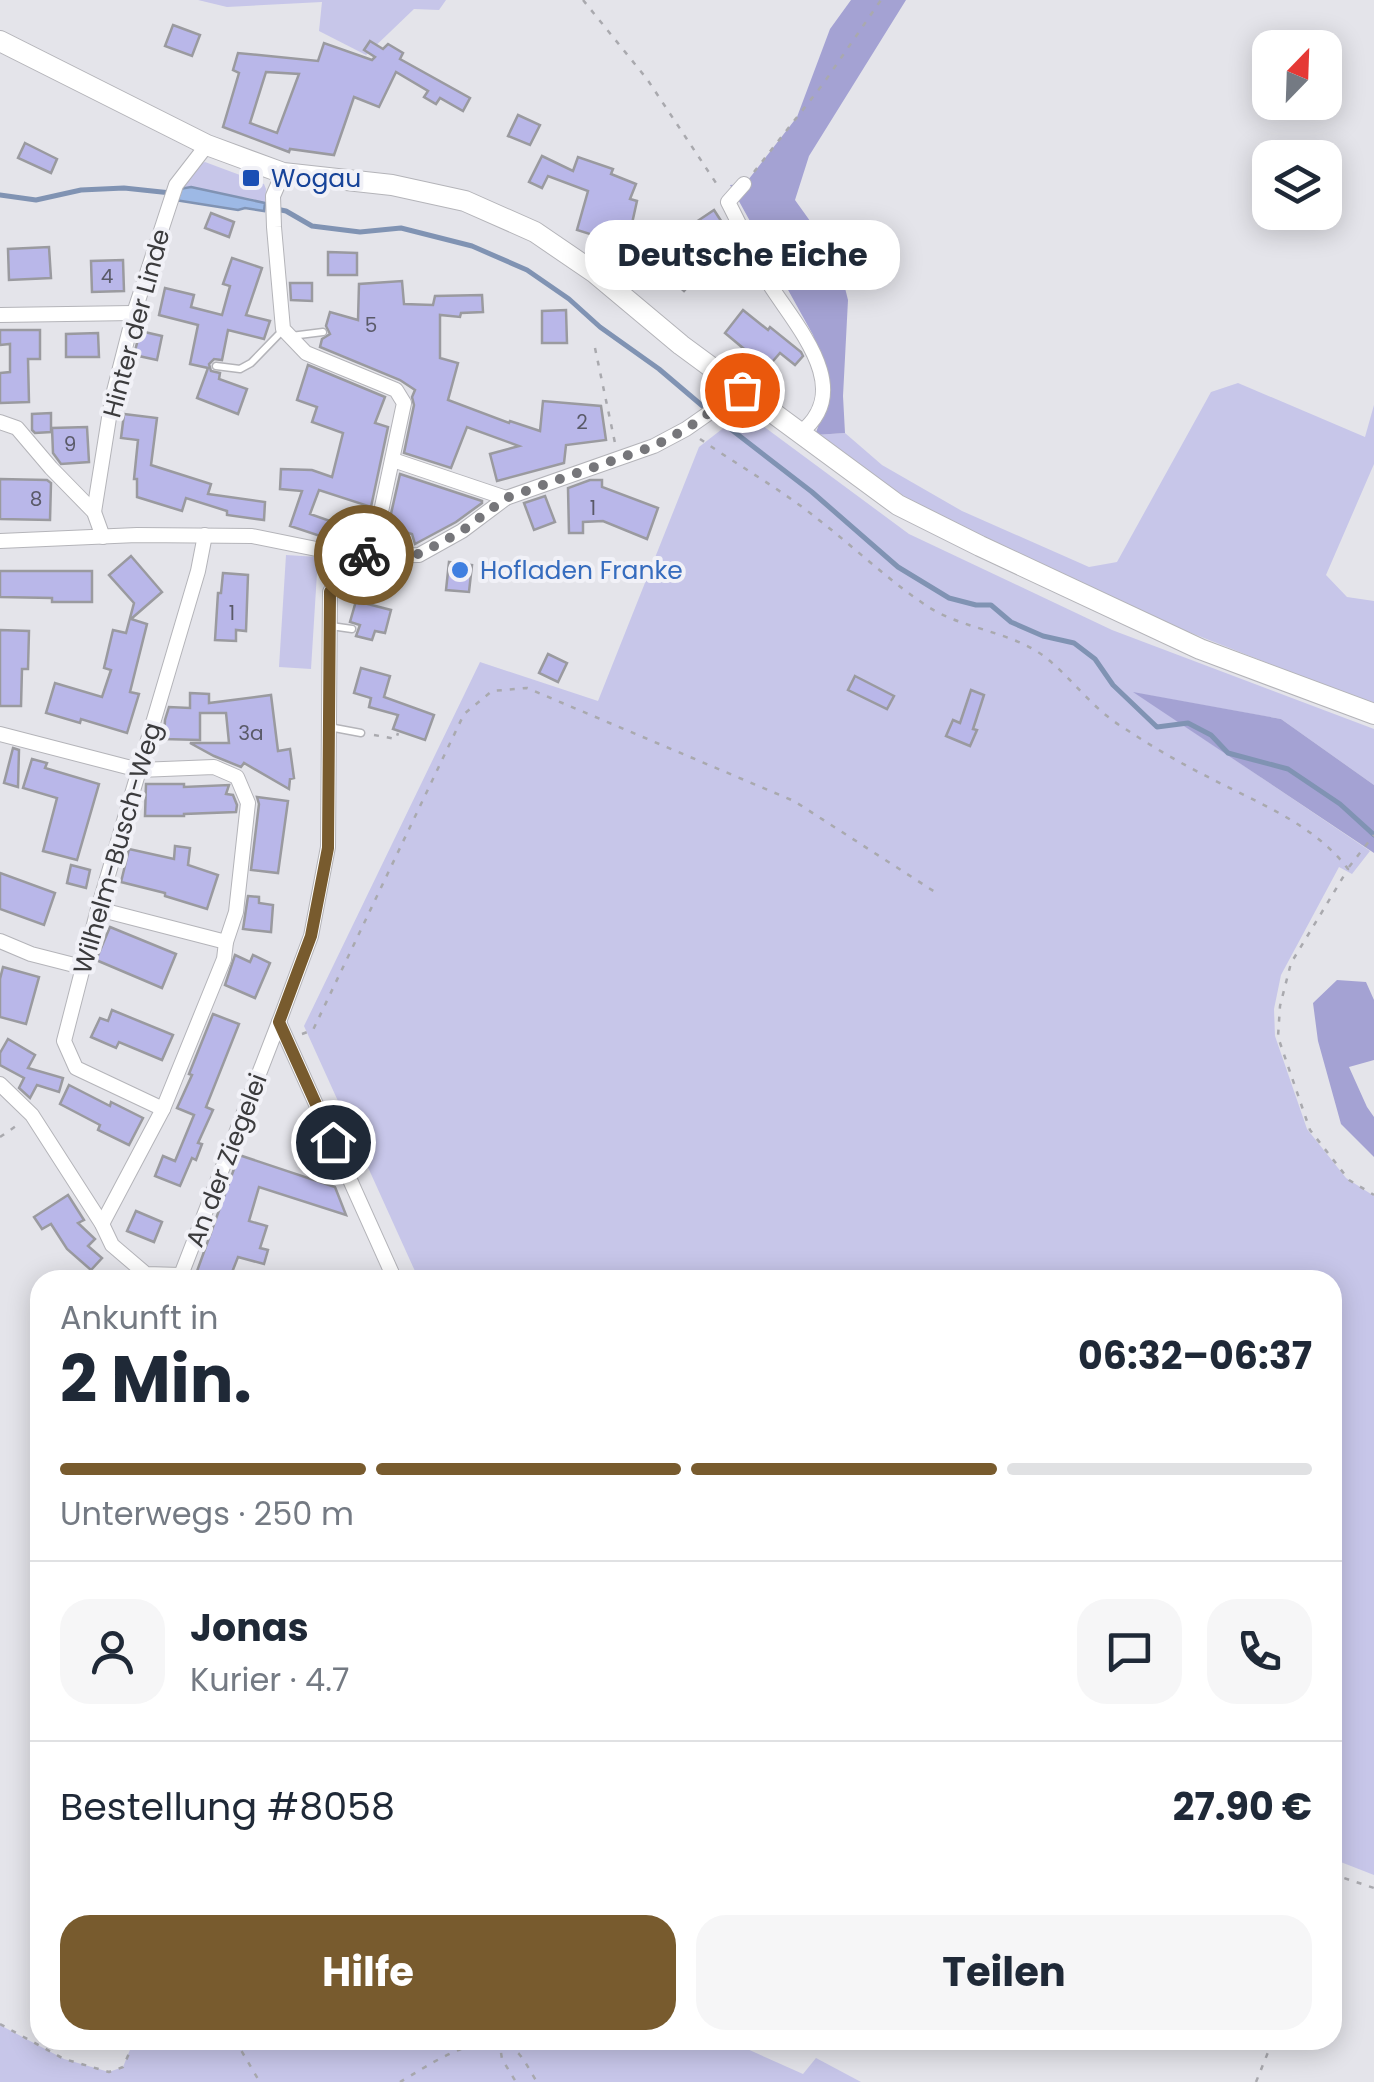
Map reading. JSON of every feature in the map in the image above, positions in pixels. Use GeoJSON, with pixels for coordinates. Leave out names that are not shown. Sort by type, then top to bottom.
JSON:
{"type":"FeatureCollection","features":[{"type":"Feature","properties":{"kind":"main road"},"geometry":{"type":"LineString","coordinates":[[0,41],[207,145],[283,173],[392,185],[465,200],[535,232],[898,504],[1200,650],[1374,714]]}},
{"type":"Feature","properties":{"kind":"street","name":"Hinter der Linde"},"geometry":{"type":"LineString","coordinates":[[94,512],[112,399],[134,313],[173,192],[207,145]]}},
{"type":"Feature","properties":{"kind":"street"},"geometry":{"type":"LineString","coordinates":[[279,1022],[311,936],[328,848],[330,592],[379,521],[404,403],[396,390],[306,353],[287,333],[274,228],[274,196],[283,173]]}},
{"type":"Feature","properties":{"kind":"street"},"geometry":{"type":"LineString","coordinates":[[744,184],[728,202],[770,284],[804,332],[824,384],[820,405],[809,426],[800,433]]}},
{"type":"Feature","properties":{"kind":"street"},"geometry":{"type":"LineString","coordinates":[[0,315],[134,313]]}},
{"type":"Feature","properties":{"kind":"street"},"geometry":{"type":"LineString","coordinates":[[0,541],[252,536],[352,556],[420,554],[462,531],[506,498],[654,446],[742,390]]}},
{"type":"Feature","properties":{"kind":"street"},"geometry":{"type":"LineString","coordinates":[[0,422],[17,428],[94,512],[103,537]]}},
{"type":"Feature","properties":{"kind":"street"},"geometry":{"type":"LineString","coordinates":[[393,460],[506,498]]}},
{"type":"Feature","properties":{"kind":"street","name":"Wilhelm-Busch-Weg"},"geometry":{"type":"LineString","coordinates":[[163,1109],[76,1068],[64,1041],[98,910],[198,572],[205,535]]}},
{"type":"Feature","properties":{"kind":"street"},"geometry":{"type":"LineString","coordinates":[[0,734],[139,770],[214,767],[237,777],[248,802],[236,912],[224,959],[163,1109],[102,1224]]}},
{"type":"Feature","properties":{"kind":"street"},"geometry":{"type":"LineString","coordinates":[[98,910],[226,942]]}},
{"type":"Feature","properties":{"kind":"street"},"geometry":{"type":"LineString","coordinates":[[0,942],[82,967]]}},
{"type":"Feature","properties":{"kind":"street","name":"An der Ziegelei"},"geometry":{"type":"LineString","coordinates":[[279,1022],[390,1270]]}},
{"type":"Feature","properties":{"kind":"street","name":"An der Ziegelei"},"geometry":{"type":"LineString","coordinates":[[186,1270],[279,1022]]}},
{"type":"Feature","properties":{"kind":"street"},"geometry":{"type":"LineString","coordinates":[[0,1084],[32,1115],[112,1245],[141,1270]]}},
{"type":"Feature","properties":{"kind":"lane"},"geometry":{"type":"LineString","coordinates":[[216,366],[240,369],[287,333],[322,332]]}},
{"type":"Feature","properties":{"kind":"lane"},"geometry":{"type":"LineString","coordinates":[[330,626],[352,629]]}},
{"type":"Feature","properties":{"kind":"lane"},"geometry":{"type":"LineString","coordinates":[[328,727],[361,733]]}},
{"type":"Feature","properties":{"kind":"path"},"geometry":{"type":"LineString","coordinates":[[583,0],[646,80],[728,202]]}},
{"type":"Feature","properties":{"kind":"path"},"geometry":{"type":"LineString","coordinates":[[744,184],[823,84],[881,0]]}},
{"type":"Feature","properties":{"kind":"path"},"geometry":{"type":"LineString","coordinates":[[595,348],[619,460]]}},
{"type":"Feature","properties":{"kind":"path"},"geometry":{"type":"LineString","coordinates":[[691,426],[930,608],[1029,647],[1120,727],[1311,833],[1348,868]]}},
{"type":"Feature","properties":{"kind":"path"},"geometry":{"type":"LineString","coordinates":[[287,1039],[312,1030],[464,714],[492,691],[528,688],[794,801],[935,892]]}},
{"type":"Feature","properties":{"kind":"path"},"geometry":{"type":"LineString","coordinates":[[361,733],[396,739],[398,733]]}},
{"type":"Feature","properties":{"kind":"path"},"geometry":{"type":"LineString","coordinates":[[1374,835],[1348,868],[1291,963],[1280,1006],[1278,1037],[1310,1130],[1349,1180],[1374,1195]]}},
{"type":"Feature","properties":{"kind":"path"},"geometry":{"type":"LineString","coordinates":[[0,1137],[32,1115]]}},
{"type":"Feature","properties":{"kind":"path"},"geometry":{"type":"LineString","coordinates":[[1342,1877],[1374,1888]]}},
{"type":"Feature","properties":{"kind":"path"},"geometry":{"type":"LineString","coordinates":[[0,2024],[30,2040]]}},
{"type":"Feature","properties":{"kind":"path"},"geometry":{"type":"LineString","coordinates":[[48,2050],[109,2072],[123,2067],[131,2050]]}},
{"type":"Feature","properties":{"kind":"path"},"geometry":{"type":"LineString","coordinates":[[241,2050],[263,2082]]}},
{"type":"Feature","properties":{"kind":"path"},"geometry":{"type":"LineString","coordinates":[[400,2082],[459,2050]]}},
{"type":"Feature","properties":{"kind":"path"},"geometry":{"type":"LineString","coordinates":[[500,2050],[516,2082]]}},
{"type":"Feature","properties":{"kind":"path"},"geometry":{"type":"LineString","coordinates":[[513,2050],[521,2056],[537,2082]]}},
{"type":"Feature","properties":{"kind":"path"},"geometry":{"type":"LineString","coordinates":[[1256,2082],[1269,2050]]}},
{"type":"Feature","properties":{"kind":"path"},"geometry":{"type":"LineString","coordinates":[[106,2082],[109,2072]]}},
{"type":"Feature","properties":{"kind":"shaded area"},"geometry":{"type":"Polygon","coordinates":[[[198,0],[446,0],[439,10],[414,9],[366,55],[319,31],[322,2],[227,7],[198,0]]]}},
{"type":"Feature","properties":{"kind":"shaded area"},"geometry":{"type":"Polygon","coordinates":[[[851,0],[906,0],[809,156],[795,200],[838,260],[848,300],[845,433],[815,435],[830,394],[813,335],[730,185],[745,184],[797,117],[830,29],[851,0]]]}},
{"type":"Feature","properties":{"kind":"shaded area"},"geometry":{"type":"Polygon","coordinates":[[[205,162],[264,184],[265,203],[179,189],[196,166],[205,162]]]}},
{"type":"Feature","properties":{"kind":"shaded area"},"geometry":{"type":"Polygon","coordinates":[[[191,187],[265,203],[264,211],[175,200],[179,189],[191,187]]]}},
{"type":"Feature","properties":{"kind":"shaded area"},"geometry":{"type":"Polygon","coordinates":[[[1238,383],[1365,437],[1374,405],[1374,464],[1326,575],[1347,597],[1374,601],[1374,705],[1176,627],[920,507],[815,435],[845,433],[882,465],[962,511],[1089,567],[1117,562],[1211,392],[1238,383]]]}},
{"type":"Feature","properties":{"kind":"shaded area"},"geometry":{"type":"Polygon","coordinates":[[[744,412],[909,534],[1112,630],[1374,729],[1374,785],[1281,719],[1136,693],[1370,851],[1352,874],[1339,867],[1281,975],[1274,1009],[1275,1036],[1307,1129],[1346,1178],[1374,1196],[1374,1875],[1342,1863],[1342,1270],[414,1270],[304,1026],[480,662],[598,701],[699,447],[744,412]]]}},
{"type":"Feature","properties":{"kind":"shaded area"},"geometry":{"type":"Polygon","coordinates":[[[286,555],[318,557],[311,669],[279,667],[286,555]]]}},
{"type":"Feature","properties":{"kind":"shaded area"},"geometry":{"type":"Polygon","coordinates":[[[1133,692],[1281,719],[1374,785],[1374,853],[1133,692]]]}},
{"type":"Feature","properties":{"kind":"shaded area"},"geometry":{"type":"Polygon","coordinates":[[[1337,980],[1366,982],[1374,1000],[1374,1060],[1349,1067],[1374,1117],[1374,1157],[1341,1124],[1318,1041],[1313,1003],[1337,980]]]}},
{"type":"Feature","properties":{"kind":"shaded area"},"geometry":{"type":"Polygon","coordinates":[[[0,2025],[30,2041],[30,2050],[47,2050],[109,2072],[123,2067],[130,2050],[749,2050],[803,2074],[816,2058],[861,2082],[0,2082],[0,2025]]]}},
{"type":"Feature","properties":{"kind":"building"},"geometry":{"type":"Polygon","coordinates":[[[173,25],[200,35],[192,56],[165,46],[173,25]]]}},
{"type":"Feature","properties":{"kind":"building"},"geometry":{"type":"Polygon","coordinates":[[[370,41],[383,49],[388,44],[403,53],[400,59],[470,98],[463,111],[440,98],[436,104],[424,97],[428,91],[396,72],[379,107],[354,97],[334,155],[290,149],[289,152],[223,127],[239,73],[233,70],[238,53],[318,61],[324,43],[372,60],[375,57],[364,50],[370,41]],[[266,72],[250,123],[277,133],[299,74],[266,72]]]}},
{"type":"Feature","properties":{"kind":"building"},"geometry":{"type":"Polygon","coordinates":[[[518,115],[540,125],[530,145],[508,136],[518,115]]]}},
{"type":"Feature","properties":{"kind":"building"},"geometry":{"type":"Polygon","coordinates":[[[25,143],[57,159],[51,173],[18,158],[25,143]]]}},
{"type":"Feature","properties":{"kind":"building"},"geometry":{"type":"Polygon","coordinates":[[[542,156],[573,171],[578,157],[613,169],[611,174],[636,184],[630,199],[637,201],[629,237],[620,235],[616,250],[601,247],[603,238],[577,230],[588,191],[548,176],[542,188],[529,182],[542,156]]]}},
{"type":"Feature","properties":{"kind":"building"},"geometry":{"type":"Polygon","coordinates":[[[714,210],[725,227],[707,239],[696,222],[714,210]]]}},
{"type":"Feature","properties":{"kind":"building"},"geometry":{"type":"Polygon","coordinates":[[[211,213],[234,222],[229,237],[205,228],[211,213]]]}},
{"type":"Feature","properties":{"kind":"building"},"geometry":{"type":"Polygon","coordinates":[[[669,239],[703,270],[684,291],[660,270],[670,260],[659,250],[669,239]]]}},
{"type":"Feature","properties":{"kind":"building"},"geometry":{"type":"Polygon","coordinates":[[[49,247],[51,278],[9,280],[8,249],[49,247]]]}},
{"type":"Feature","properties":{"kind":"building"},"geometry":{"type":"Polygon","coordinates":[[[328,252],[357,253],[357,275],[328,275],[328,252]]]}},
{"type":"Feature","properties":{"kind":"building"},"geometry":{"type":"Polygon","coordinates":[[[232,258],[262,268],[246,315],[270,321],[264,339],[228,330],[222,360],[214,359],[209,364],[211,371],[220,373],[219,379],[247,389],[238,414],[197,398],[208,368],[190,364],[198,325],[159,315],[165,288],[194,295],[191,307],[222,315],[230,286],[223,284],[232,258]]]}},
{"type":"Feature","properties":{"kind":"building"},"geometry":{"type":"Polygon","coordinates":[[[123,260],[124,291],[92,292],[91,261],[123,260]]]}},
{"type":"Feature","properties":{"kind":"building"},"geometry":{"type":"Polygon","coordinates":[[[402,281],[404,304],[433,305],[435,296],[482,295],[483,312],[461,313],[460,317],[440,315],[440,358],[458,363],[448,400],[540,431],[543,401],[601,406],[606,440],[566,445],[564,463],[497,481],[490,454],[519,446],[467,427],[451,468],[404,453],[415,390],[320,347],[322,339],[330,334],[326,326],[330,312],[358,320],[359,284],[402,281]]]}},
{"type":"Feature","properties":{"kind":"building"},"geometry":{"type":"Polygon","coordinates":[[[290,283],[312,283],[312,301],[291,300],[290,283]]]}},
{"type":"Feature","properties":{"kind":"building"},"geometry":{"type":"Polygon","coordinates":[[[566,310],[567,343],[542,343],[542,311],[566,310]]]}},
{"type":"Feature","properties":{"kind":"building"},"geometry":{"type":"Polygon","coordinates":[[[743,310],[801,352],[803,356],[795,365],[780,353],[767,368],[725,333],[743,310]]]}},
{"type":"Feature","properties":{"kind":"building"},"geometry":{"type":"Polygon","coordinates":[[[0,330],[40,330],[40,359],[28,359],[29,402],[0,403],[0,373],[10,372],[10,344],[0,345],[0,330]]]}},
{"type":"Feature","properties":{"kind":"building"},"geometry":{"type":"Polygon","coordinates":[[[140,331],[162,336],[157,360],[134,355],[140,331]]]}},
{"type":"Feature","properties":{"kind":"building"},"geometry":{"type":"Polygon","coordinates":[[[98,333],[99,357],[66,357],[66,334],[98,333]]]}},
{"type":"Feature","properties":{"kind":"building"},"geometry":{"type":"Polygon","coordinates":[[[308,365],[385,397],[375,423],[388,427],[371,507],[319,490],[310,514],[347,527],[341,543],[290,526],[302,491],[280,489],[281,469],[312,470],[332,477],[343,433],[312,422],[317,407],[297,400],[308,365]]]}},
{"type":"Feature","properties":{"kind":"building"},"geometry":{"type":"Polygon","coordinates":[[[51,413],[51,432],[35,433],[32,414],[51,413]]]}},
{"type":"Feature","properties":{"kind":"building"},"geometry":{"type":"Polygon","coordinates":[[[124,414],[157,418],[151,465],[211,484],[208,494],[265,502],[264,520],[227,515],[227,511],[186,498],[182,511],[137,497],[134,479],[138,440],[121,438],[124,414]]]}},
{"type":"Feature","properties":{"kind":"building"},"geometry":{"type":"Polygon","coordinates":[[[87,427],[89,462],[61,464],[53,453],[52,428],[87,427]]]}},
{"type":"Feature","properties":{"kind":"building"},"geometry":{"type":"Polygon","coordinates":[[[400,474],[482,503],[415,544],[412,534],[388,527],[400,474]]]}},
{"type":"Feature","properties":{"kind":"building"},"geometry":{"type":"Polygon","coordinates":[[[0,479],[51,483],[50,520],[0,519],[0,479]]]}},
{"type":"Feature","properties":{"kind":"building"},"geometry":{"type":"Polygon","coordinates":[[[602,480],[602,487],[658,508],[647,539],[603,521],[583,522],[583,533],[569,533],[568,488],[602,480]]]}},
{"type":"Feature","properties":{"kind":"building"},"geometry":{"type":"Polygon","coordinates":[[[545,496],[555,522],[534,530],[524,503],[545,496]]]}},
{"type":"Feature","properties":{"kind":"building"},"geometry":{"type":"Polygon","coordinates":[[[131,556],[162,592],[131,619],[147,624],[130,692],[139,694],[127,733],[46,713],[55,683],[102,697],[111,670],[104,668],[113,630],[126,633],[134,603],[109,575],[131,556]]]}},
{"type":"Feature","properties":{"kind":"building"},"geometry":{"type":"Polygon","coordinates":[[[449,562],[472,565],[469,592],[446,590],[449,562]]]}},
{"type":"Feature","properties":{"kind":"building"},"geometry":{"type":"Polygon","coordinates":[[[0,571],[92,571],[92,602],[0,597],[0,571]]]}},
{"type":"Feature","properties":{"kind":"building"},"geometry":{"type":"Polygon","coordinates":[[[223,573],[248,575],[246,631],[236,630],[236,641],[215,640],[223,573]]]}},
{"type":"Feature","properties":{"kind":"building"},"geometry":{"type":"Polygon","coordinates":[[[356,601],[391,610],[385,633],[375,631],[372,640],[356,636],[360,625],[350,622],[356,601]]]}},
{"type":"Feature","properties":{"kind":"building"},"geometry":{"type":"Polygon","coordinates":[[[0,630],[29,631],[28,669],[22,669],[21,706],[0,706],[0,630]]]}},
{"type":"Feature","properties":{"kind":"building"},"geometry":{"type":"Polygon","coordinates":[[[548,654],[567,663],[558,682],[539,673],[548,654]]]}},
{"type":"Feature","properties":{"kind":"building"},"geometry":{"type":"Polygon","coordinates":[[[361,668],[390,676],[384,697],[434,715],[425,740],[393,729],[398,715],[369,707],[371,698],[354,693],[361,668]]]}},
{"type":"Feature","properties":{"kind":"building"},"geometry":{"type":"Polygon","coordinates":[[[855,676],[894,696],[887,709],[848,690],[855,676]]]}},
{"type":"Feature","properties":{"kind":"building"},"geometry":{"type":"Polygon","coordinates":[[[971,690],[984,695],[970,746],[946,736],[953,720],[960,723],[971,690]]]}},
{"type":"Feature","properties":{"kind":"building"},"geometry":{"type":"Polygon","coordinates":[[[190,693],[209,694],[209,703],[271,695],[278,751],[290,749],[294,778],[290,779],[289,789],[244,763],[241,767],[190,743],[229,743],[226,713],[200,713],[200,740],[164,739],[169,707],[190,708],[190,693]]]}},
{"type":"Feature","properties":{"kind":"building"},"geometry":{"type":"Polygon","coordinates":[[[13,748],[19,750],[18,787],[4,783],[13,748]]]}},
{"type":"Feature","properties":{"kind":"building"},"geometry":{"type":"Polygon","coordinates":[[[32,759],[47,763],[45,768],[99,784],[77,860],[43,851],[57,798],[23,788],[32,759]]]}},
{"type":"Feature","properties":{"kind":"building"},"geometry":{"type":"Polygon","coordinates":[[[146,784],[229,785],[226,794],[233,795],[236,812],[145,816],[146,784]]]}},
{"type":"Feature","properties":{"kind":"building"},"geometry":{"type":"Polygon","coordinates":[[[257,797],[288,801],[278,873],[251,870],[257,797]]]}},
{"type":"Feature","properties":{"kind":"building"},"geometry":{"type":"Polygon","coordinates":[[[175,846],[190,848],[188,865],[218,875],[207,909],[121,882],[129,849],[174,859],[175,846]]]}},
{"type":"Feature","properties":{"kind":"building"},"geometry":{"type":"Polygon","coordinates":[[[71,865],[90,870],[86,888],[67,883],[71,865]]]}},
{"type":"Feature","properties":{"kind":"building"},"geometry":{"type":"Polygon","coordinates":[[[0,873],[55,893],[44,925],[0,909],[0,873]]]}},
{"type":"Feature","properties":{"kind":"building"},"geometry":{"type":"Polygon","coordinates":[[[248,896],[273,905],[271,932],[243,929],[248,896]]]}},
{"type":"Feature","properties":{"kind":"building"},"geometry":{"type":"Polygon","coordinates":[[[110,927],[176,954],[162,988],[96,960],[110,927]]]}},
{"type":"Feature","properties":{"kind":"building"},"geometry":{"type":"Polygon","coordinates":[[[235,955],[250,962],[253,955],[270,963],[255,998],[225,985],[235,955]]]}},
{"type":"Feature","properties":{"kind":"building"},"geometry":{"type":"Polygon","coordinates":[[[3,967],[39,977],[26,1024],[0,1017],[3,967]]]}},
{"type":"Feature","properties":{"kind":"building"},"geometry":{"type":"Polygon","coordinates":[[[112,1010],[173,1035],[162,1060],[119,1042],[116,1048],[91,1037],[100,1018],[108,1021],[112,1010]]]}},
{"type":"Feature","properties":{"kind":"building"},"geometry":{"type":"Polygon","coordinates":[[[213,1014],[239,1024],[206,1107],[213,1110],[198,1143],[202,1144],[180,1186],[155,1176],[163,1156],[175,1161],[194,1115],[177,1108],[213,1014]]]}},
{"type":"Feature","properties":{"kind":"building"},"geometry":{"type":"Polygon","coordinates":[[[8,1039],[35,1055],[28,1068],[63,1078],[59,1092],[37,1085],[30,1098],[19,1088],[24,1078],[0,1065],[0,1053],[8,1039]]]}},
{"type":"Feature","properties":{"kind":"building"},"geometry":{"type":"Polygon","coordinates":[[[69,1085],[143,1118],[129,1145],[60,1104],[69,1085]]]}},
{"type":"Feature","properties":{"kind":"building"},"geometry":{"type":"Polygon","coordinates":[[[239,1155],[335,1187],[346,1215],[259,1187],[249,1221],[267,1226],[260,1248],[268,1250],[264,1264],[238,1257],[233,1270],[197,1270],[239,1155]]]}},
{"type":"Feature","properties":{"kind":"building"},"geometry":{"type":"Polygon","coordinates":[[[68,1195],[84,1220],[78,1223],[95,1239],[88,1246],[102,1258],[91,1270],[67,1249],[51,1224],[42,1229],[34,1217],[68,1195]]]}},
{"type":"Feature","properties":{"kind":"building"},"geometry":{"type":"Polygon","coordinates":[[[136,1211],[162,1222],[154,1242],[127,1231],[136,1211]]]}},
{"type":"Feature","properties":{"kind":"waterway"},"geometry":{"type":"LineString","coordinates":[[0,195],[36,200],[81,190],[124,188],[171,193]]}},
{"type":"Feature","properties":{"kind":"waterway"},"geometry":{"type":"LineString","coordinates":[[276,209],[312,226],[360,232],[401,228],[472,246],[527,270],[659,369],[898,567],[949,598],[991,605],[1011,622],[1043,636],[1074,643],[1095,659],[1113,685],[1157,727],[1188,723],[1211,735],[1228,753],[1288,769],[1340,804],[1374,835]]}},
{"type":"Feature","properties":{"kind":"way so far"},"geometry":{"type":"LineString","coordinates":[[364,555],[420,554],[462,531],[506,498],[654,446],[742,390]]}},
{"type":"Feature","properties":{"kind":"place","name":"Wogau"},"geometry":{"type":"Point","coordinates":[251,178]}},
{"type":"Feature","properties":{"kind":"place","name":"Deutsche Eiche"},"geometry":{"type":"Point","coordinates":[742,390]}},
{"type":"Feature","properties":{"kind":"place","name":"Hofladen Franke"},"geometry":{"type":"Point","coordinates":[460,570]}},
{"type":"Feature","properties":{"kind":"route"},"geometry":{"type":"LineString","coordinates":[[333,1142],[279,1022],[311,936],[328,848],[330,592],[352,556],[364,555]]}}]}
